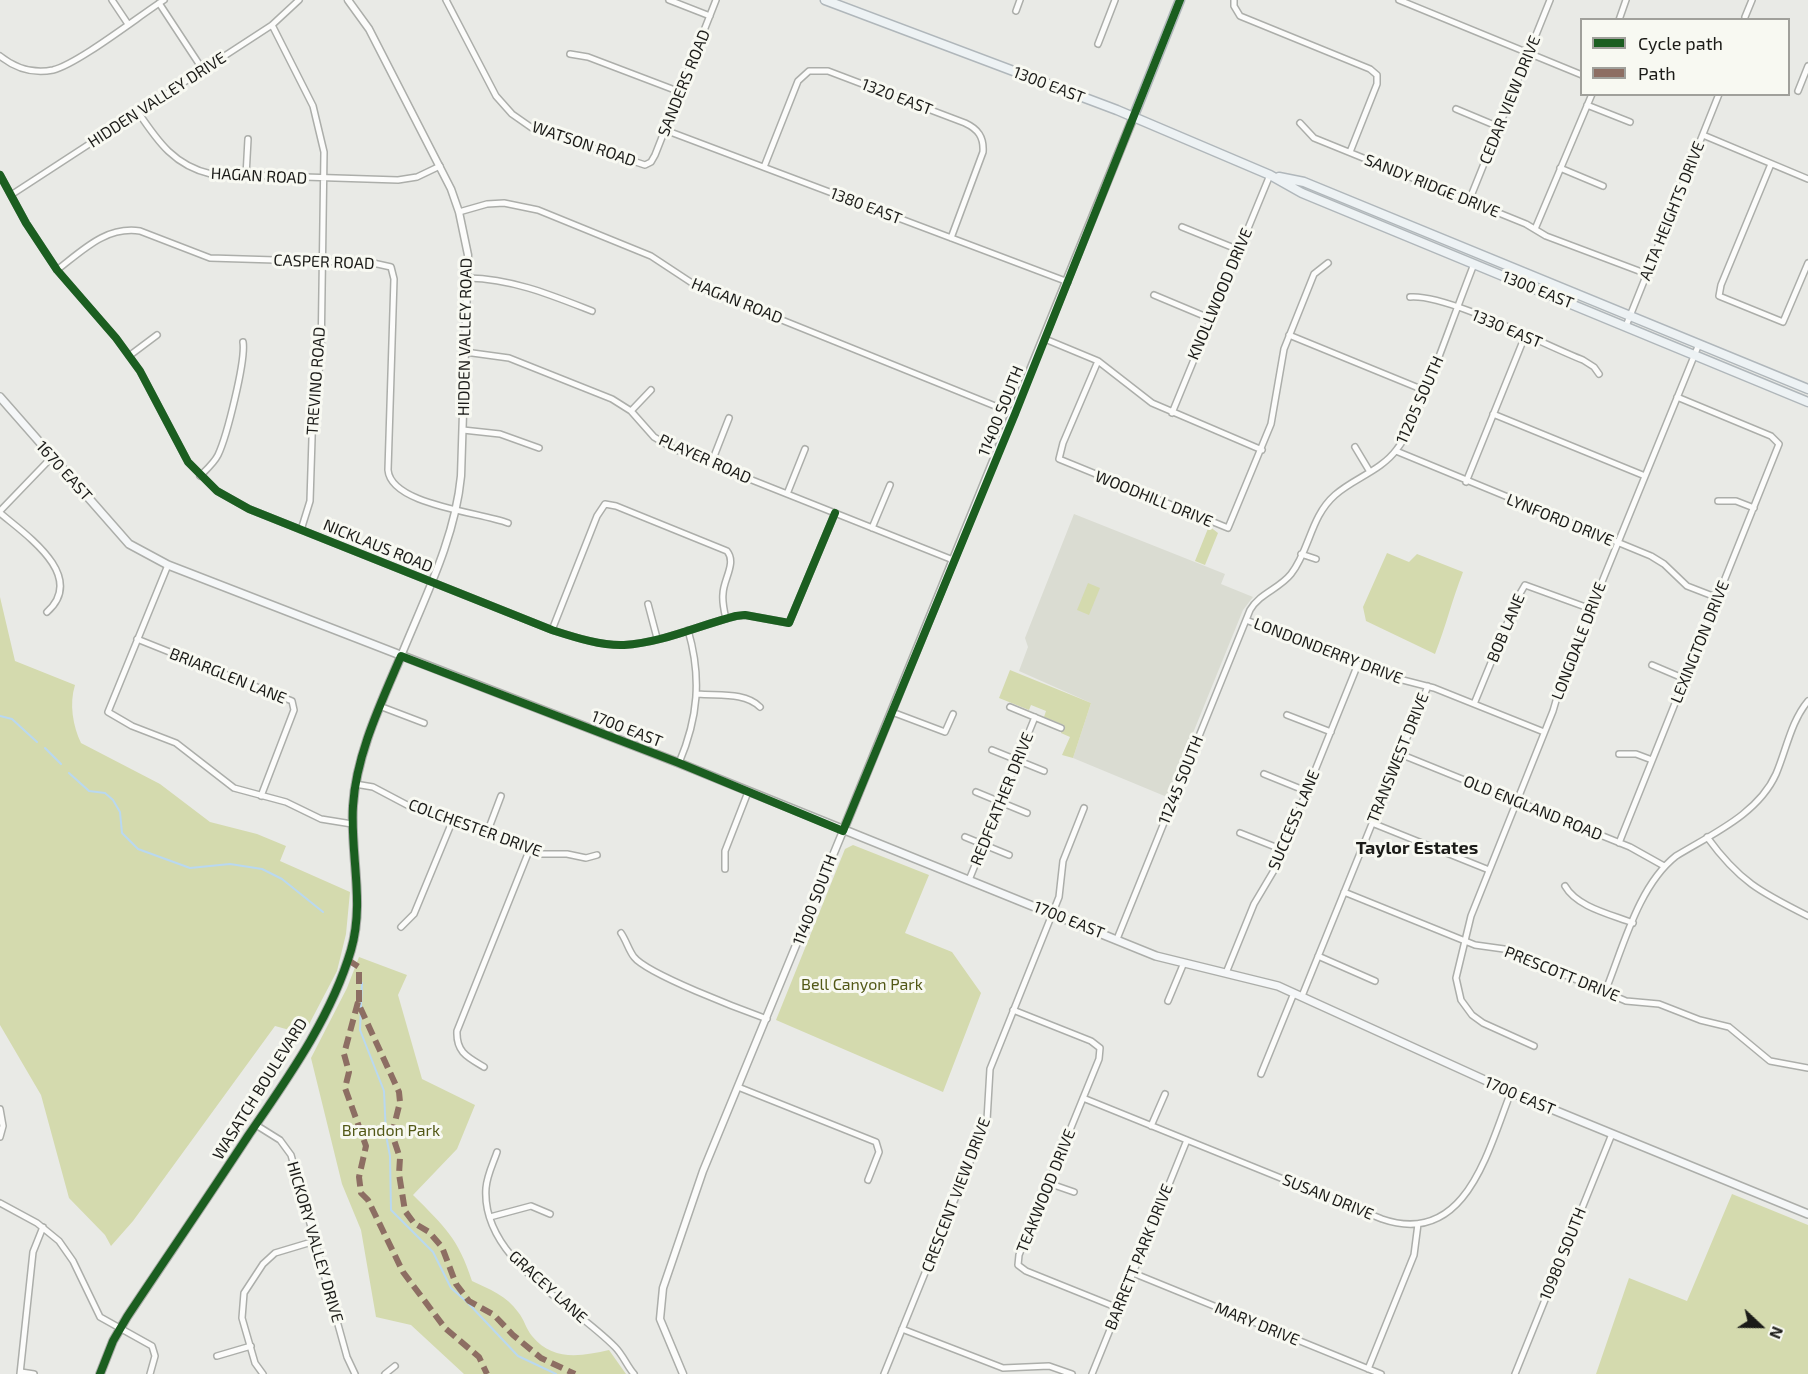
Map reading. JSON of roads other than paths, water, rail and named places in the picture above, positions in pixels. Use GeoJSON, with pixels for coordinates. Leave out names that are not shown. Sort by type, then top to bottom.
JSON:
{"type":"FeatureCollection","features":[{"type":"Feature","properties":{"kind":"main road","name":"1300 EAST"},"geometry":{"type":"LineString","coordinates":[[825,0],[1133,118],[1270,175],[1302,193],[1808,402]]}},
{"type":"Feature","properties":{"kind":"main road","name":"11400 SOUTH"},"geometry":{"type":"LineString","coordinates":[[843,831],[1015,414],[1180,0]]}},
{"type":"Feature","properties":{"kind":"main road","name":"1300 EAST"},"geometry":{"type":"LineString","coordinates":[[1270,175],[1304,182],[1808,389]]}},
{"type":"Feature","properties":{"kind":"main road","name":"1670 EAST"},"geometry":{"type":"LineString","coordinates":[[0,397],[129,544]]}},
{"type":"Feature","properties":{"kind":"main road","name":"1700 EAST"},"geometry":{"type":"LineString","coordinates":[[129,544],[168,565],[679,763],[843,831],[1117,939],[1183,964],[1262,981],[1298,995],[1511,1092],[1808,1214]]}},
{"type":"Feature","properties":{"kind":"main road","name":"WASATCH BOULEVARD"},"geometry":{"type":"LineString","coordinates":[[100,1374],[120,1329],[299,1059],[338,986],[354,935],[358,901],[352,824],[355,784],[365,748],[401,656]]}},
{"type":"Feature","properties":{"kind":"street"},"geometry":{"type":"LineString","coordinates":[[112,0],[128,24]]}},
{"type":"Feature","properties":{"kind":"street","name":"HIDDEN VALLEY DRIVE"},"geometry":{"type":"LineString","coordinates":[[10,195],[272,25],[299,0]]}},
{"type":"Feature","properties":{"kind":"street","name":"HIDDEN VALLEY ROAD"},"geometry":{"type":"LineString","coordinates":[[348,0],[369,29],[440,166],[459,212],[468,255],[463,430],[457,509],[401,656]]}},
{"type":"Feature","properties":{"kind":"street","name":"WATSON ROAD"},"geometry":{"type":"LineString","coordinates":[[446,0],[496,96],[512,114],[532,128],[648,165]]}},
{"type":"Feature","properties":{"kind":"street"},"geometry":{"type":"LineString","coordinates":[[669,0],[710,16]]}},
{"type":"Feature","properties":{"kind":"street","name":"SANDERS ROAD"},"geometry":{"type":"LineString","coordinates":[[648,165],[653,159],[665,130],[716,0]]}},
{"type":"Feature","properties":{"kind":"street"},"geometry":{"type":"LineString","coordinates":[[1016,11],[1020,0]]}},
{"type":"Feature","properties":{"kind":"street"},"geometry":{"type":"LineString","coordinates":[[1098,44],[1115,0]]}},
{"type":"Feature","properties":{"kind":"street","name":"SANDY RIDGE DRIVE"},"geometry":{"type":"LineString","coordinates":[[1234,0],[1234,6],[1240,16],[1370,69],[1377,75],[1377,84],[1350,152],[1576,248],[1647,274]]}},
{"type":"Feature","properties":{"kind":"street"},"geometry":{"type":"LineString","coordinates":[[1399,0],[1580,75]]}},
{"type":"Feature","properties":{"kind":"street","name":"CEDAR VIEW DRIVE"},"geometry":{"type":"LineString","coordinates":[[1469,201],[1550,0]]}},
{"type":"Feature","properties":{"kind":"street"},"geometry":{"type":"LineString","coordinates":[[1620,18],[1626,0]]}},
{"type":"Feature","properties":{"kind":"street"},"geometry":{"type":"LineString","coordinates":[[1745,17],[1752,0]]}},
{"type":"Feature","properties":{"kind":"street"},"geometry":{"type":"LineString","coordinates":[[0,56],[21,69],[53,70],[72,61],[162,2],[203,70]]}},
{"type":"Feature","properties":{"kind":"street","name":"TREVINO ROAD"},"geometry":{"type":"LineString","coordinates":[[272,25],[319,121],[324,152],[321,358],[314,407],[310,501],[301,530]]}},
{"type":"Feature","properties":{"kind":"street"},"geometry":{"type":"LineString","coordinates":[[570,54],[588,57],[680,92]]}},
{"type":"Feature","properties":{"kind":"street"},"geometry":{"type":"LineString","coordinates":[[1798,91],[1808,66]]}},
{"type":"Feature","properties":{"kind":"street","name":"1320 EAST"},"geometry":{"type":"LineString","coordinates":[[764,167],[794,89],[803,75],[815,70],[828,71],[965,123],[977,130],[983,142],[982,156],[951,238]]}},
{"type":"Feature","properties":{"kind":"street"},"geometry":{"type":"LineString","coordinates":[[1535,229],[1591,96]]}},
{"type":"Feature","properties":{"kind":"street","name":"ALTA HEIGHTS DRIVE"},"geometry":{"type":"LineString","coordinates":[[1626,326],[1718,96]]}},
{"type":"Feature","properties":{"kind":"street"},"geometry":{"type":"LineString","coordinates":[[1587,105],[1630,122]]}},
{"type":"Feature","properties":{"kind":"street"},"geometry":{"type":"LineString","coordinates":[[1456,109],[1499,127]]}},
{"type":"Feature","properties":{"kind":"street","name":"HAGAN ROAD"},"geometry":{"type":"LineString","coordinates":[[138,112],[158,142],[181,163],[211,174],[398,180],[417,177],[440,166]]}},
{"type":"Feature","properties":{"kind":"street"},"geometry":{"type":"LineString","coordinates":[[1300,123],[1305,132],[1314,138],[1350,152]]}},
{"type":"Feature","properties":{"kind":"street","name":"1380 EAST"},"geometry":{"type":"LineString","coordinates":[[665,130],[1068,282]]}},
{"type":"Feature","properties":{"kind":"street"},"geometry":{"type":"LineString","coordinates":[[1703,135],[1808,179]]}},
{"type":"Feature","properties":{"kind":"street"},"geometry":{"type":"LineString","coordinates":[[246,176],[248,140]]}},
{"type":"Feature","properties":{"kind":"street"},"geometry":{"type":"LineString","coordinates":[[1771,164],[1721,285],[1719,296],[1782,321],[1808,263]]}},
{"type":"Feature","properties":{"kind":"street"},"geometry":{"type":"LineString","coordinates":[[1560,168],[1603,186]]}},
{"type":"Feature","properties":{"kind":"street","name":"NICKLAUS ROAD"},"geometry":{"type":"LineString","coordinates":[[0,175],[57,270],[129,356],[152,391],[182,451],[200,476],[238,504],[301,530],[552,630],[623,645],[745,615],[789,623],[835,513]]}},
{"type":"Feature","properties":{"kind":"street","name":"KNOLLWOOD DRIVE"},"geometry":{"type":"LineString","coordinates":[[1172,413],[1209,318],[1270,175]]}},
{"type":"Feature","properties":{"kind":"street","name":"HAGAN ROAD"},"geometry":{"type":"LineString","coordinates":[[459,212],[487,204],[504,204],[538,210],[651,256],[695,285],[1015,414]]}},
{"type":"Feature","properties":{"kind":"street"},"geometry":{"type":"LineString","coordinates":[[1182,227],[1239,250]]}},
{"type":"Feature","properties":{"kind":"street","name":"CASPER ROAD"},"geometry":{"type":"LineString","coordinates":[[57,270],[108,233],[129,229],[140,231],[210,258],[373,263],[391,267],[394,279],[388,476],[393,486],[403,493],[457,509]]}},
{"type":"Feature","properties":{"kind":"street","name":"WOODHILL DRIVE"},"geometry":{"type":"LineString","coordinates":[[1098,361],[1063,443],[1059,459],[1228,528],[1271,424],[1281,359],[1289,335],[1314,274],[1328,263]]}},
{"type":"Feature","properties":{"kind":"street","name":"11205 SOUTH"},"geometry":{"type":"LineString","coordinates":[[1246,620],[1259,597],[1289,576],[1312,526],[1325,505],[1343,488],[1370,472],[1396,451],[1412,424],[1459,309],[1474,264]]}},
{"type":"Feature","properties":{"kind":"street"},"geometry":{"type":"LineString","coordinates":[[468,278],[497,279],[528,286],[592,311]]}},
{"type":"Feature","properties":{"kind":"street"},"geometry":{"type":"LineString","coordinates":[[1154,295],[1209,318]]}},
{"type":"Feature","properties":{"kind":"street","name":"1330 EAST"},"geometry":{"type":"LineString","coordinates":[[1410,297],[1432,299],[1459,309],[1583,360],[1594,367],[1599,374]]}},
{"type":"Feature","properties":{"kind":"street"},"geometry":{"type":"LineString","coordinates":[[129,356],[157,335]]}},
{"type":"Feature","properties":{"kind":"street"},"geometry":{"type":"LineString","coordinates":[[1289,335],[1426,390]]}},
{"type":"Feature","properties":{"kind":"street"},"geometry":{"type":"LineString","coordinates":[[1466,482],[1525,336]]}},
{"type":"Feature","properties":{"kind":"street"},"geometry":{"type":"LineString","coordinates":[[1045,339],[1098,361],[1145,399],[1172,413],[1262,450]]}},
{"type":"Feature","properties":{"kind":"street"},"geometry":{"type":"LineString","coordinates":[[200,476],[215,460],[221,446],[243,363],[243,342]]}},
{"type":"Feature","properties":{"kind":"street","name":"LONGDALE DRIVE"},"geometry":{"type":"LineString","coordinates":[[1534,1046],[1483,1023],[1466,1008],[1457,990],[1456,978],[1463,940],[1562,680],[1699,344]]}},
{"type":"Feature","properties":{"kind":"street","name":"PLAYER ROAD"},"geometry":{"type":"LineString","coordinates":[[465,352],[493,354],[524,363],[612,399],[631,411],[645,428],[664,444],[954,560]]}},
{"type":"Feature","properties":{"kind":"street"},"geometry":{"type":"LineString","coordinates":[[631,411],[651,390]]}},
{"type":"Feature","properties":{"kind":"street","name":"LEXINGTON DRIVE"},"geometry":{"type":"LineString","coordinates":[[1619,843],[1779,441],[1677,397]]}},
{"type":"Feature","properties":{"kind":"street"},"geometry":{"type":"LineString","coordinates":[[1493,414],[1645,476]]}},
{"type":"Feature","properties":{"kind":"street"},"geometry":{"type":"LineString","coordinates":[[711,464],[729,418]]}},
{"type":"Feature","properties":{"kind":"street"},"geometry":{"type":"LineString","coordinates":[[463,430],[500,434],[539,448]]}},
{"type":"Feature","properties":{"kind":"street"},"geometry":{"type":"LineString","coordinates":[[1355,447],[1370,472]]}},
{"type":"Feature","properties":{"kind":"street"},"geometry":{"type":"LineString","coordinates":[[787,494],[805,449]]}},
{"type":"Feature","properties":{"kind":"street","name":"LYNFORD DRIVE"},"geometry":{"type":"LineString","coordinates":[[1396,451],[1658,560],[1687,585],[1718,598]]}},
{"type":"Feature","properties":{"kind":"street"},"geometry":{"type":"LineString","coordinates":[[47,612],[57,602],[60,594],[53,562],[40,546],[0,512],[52,457]]}},
{"type":"Feature","properties":{"kind":"street"},"geometry":{"type":"LineString","coordinates":[[872,528],[890,485]]}},
{"type":"Feature","properties":{"kind":"street"},"geometry":{"type":"LineString","coordinates":[[1718,501],[1736,501],[1754,508]]}},
{"type":"Feature","properties":{"kind":"street"},"geometry":{"type":"LineString","coordinates":[[552,630],[597,516],[605,504],[616,506],[727,551],[732,563],[723,591],[726,619]]}},
{"type":"Feature","properties":{"kind":"street"},"geometry":{"type":"LineString","coordinates":[[457,509],[508,523]]}},
{"type":"Feature","properties":{"kind":"street"},"geometry":{"type":"LineString","coordinates":[[1301,554],[1316,559]]}},
{"type":"Feature","properties":{"kind":"street"},"geometry":{"type":"LineString","coordinates":[[168,565],[108,712],[132,726],[176,743],[234,788],[286,802],[321,819],[352,824]]}},
{"type":"Feature","properties":{"kind":"street","name":"BOB LANE"},"geometry":{"type":"LineString","coordinates":[[1474,704],[1525,585],[1591,609]]}},
{"type":"Feature","properties":{"kind":"street"},"geometry":{"type":"LineString","coordinates":[[648,604],[657,638]]}},
{"type":"Feature","properties":{"kind":"street","name":"LONDONDERRY DRIVE"},"geometry":{"type":"LineString","coordinates":[[1246,620],[1400,680],[1428,686],[1544,732]]}},
{"type":"Feature","properties":{"kind":"street","name":"11245 SOUTH"},"geometry":{"type":"LineString","coordinates":[[1117,939],[1246,620]]}},
{"type":"Feature","properties":{"kind":"street"},"geometry":{"type":"LineString","coordinates":[[679,763],[691,731],[698,694],[697,668],[688,630]]}},
{"type":"Feature","properties":{"kind":"street","name":"BRIARGLEN LANE"},"geometry":{"type":"LineString","coordinates":[[137,639],[292,701],[295,705],[292,718],[261,796]]}},
{"type":"Feature","properties":{"kind":"street","name":"SUCCESS LANE"},"geometry":{"type":"LineString","coordinates":[[1226,973],[1254,904],[1283,850],[1358,664]]}},
{"type":"Feature","properties":{"kind":"street"},"geometry":{"type":"LineString","coordinates":[[1652,665],[1685,679]]}},
{"type":"Feature","properties":{"kind":"street","name":"TRANSWEST DRIVE"},"geometry":{"type":"LineString","coordinates":[[1261,1074],[1318,956],[1428,686]]}},
{"type":"Feature","properties":{"kind":"street"},"geometry":{"type":"LineString","coordinates":[[698,694],[743,697],[754,701],[760,707]]}},
{"type":"Feature","properties":{"kind":"street"},"geometry":{"type":"LineString","coordinates":[[1605,992],[1645,892],[1664,866],[1746,812],[1764,795],[1776,774],[1800,714],[1808,701]]}},
{"type":"Feature","properties":{"kind":"street"},"geometry":{"type":"LineString","coordinates":[[382,706],[424,723]]}},
{"type":"Feature","properties":{"kind":"street"},"geometry":{"type":"LineString","coordinates":[[1010,707],[1061,728]]}},
{"type":"Feature","properties":{"kind":"street"},"geometry":{"type":"LineString","coordinates":[[892,712],[945,732],[953,714]]}},
{"type":"Feature","properties":{"kind":"street"},"geometry":{"type":"LineString","coordinates":[[1287,715],[1331,732]]}},
{"type":"Feature","properties":{"kind":"street","name":"REDFEATHER DRIVE"},"geometry":{"type":"LineString","coordinates":[[969,880],[1035,717]]}},
{"type":"Feature","properties":{"kind":"street"},"geometry":{"type":"LineString","coordinates":[[992,750],[1044,771]]}},
{"type":"Feature","properties":{"kind":"street"},"geometry":{"type":"LineString","coordinates":[[1619,754],[1636,753],[1652,760]]}},
{"type":"Feature","properties":{"kind":"street","name":"OLD ENGLAND ROAD"},"geometry":{"type":"LineString","coordinates":[[1400,754],[1619,843],[1664,866]]}},
{"type":"Feature","properties":{"kind":"street"},"geometry":{"type":"LineString","coordinates":[[1264,774],[1306,791]]}},
{"type":"Feature","properties":{"kind":"street","name":"COLCHESTER DRIVE"},"geometry":{"type":"LineString","coordinates":[[355,784],[373,787],[409,806],[487,833],[530,851],[586,858],[597,855]]}},
{"type":"Feature","properties":{"kind":"street"},"geometry":{"type":"LineString","coordinates":[[725,869],[725,851],[748,792]]}},
{"type":"Feature","properties":{"kind":"street"},"geometry":{"type":"LineString","coordinates":[[976,792],[1027,813]]}},
{"type":"Feature","properties":{"kind":"street"},"geometry":{"type":"LineString","coordinates":[[487,833],[501,796]]}},
{"type":"Feature","properties":{"kind":"street","name":"CRESCENT VIEW DRIVE"},"geometry":{"type":"LineString","coordinates":[[884,1374],[987,1120],[990,1069],[1059,897],[1063,861],[1084,808]]}},
{"type":"Feature","properties":{"kind":"street"},"geometry":{"type":"LineString","coordinates":[[401,927],[414,914],[452,822]]}},
{"type":"Feature","properties":{"kind":"street"},"geometry":{"type":"LineString","coordinates":[[1372,823],[1489,870]]}},
{"type":"Feature","properties":{"kind":"street","name":"11400 SOUTH"},"geometry":{"type":"LineString","coordinates":[[682,1372],[660,1319],[660,1298],[703,1171],[843,831]]}},
{"type":"Feature","properties":{"kind":"street"},"geometry":{"type":"LineString","coordinates":[[1240,833],[1283,850]]}},
{"type":"Feature","properties":{"kind":"street"},"geometry":{"type":"LineString","coordinates":[[965,837],[1009,855]]}},
{"type":"Feature","properties":{"kind":"street"},"geometry":{"type":"LineString","coordinates":[[1707,837],[1726,863],[1752,886],[1808,916]]}},
{"type":"Feature","properties":{"kind":"street"},"geometry":{"type":"LineString","coordinates":[[484,1067],[462,1053],[456,1042],[457,1031],[530,851]]}},
{"type":"Feature","properties":{"kind":"street"},"geometry":{"type":"LineString","coordinates":[[1565,886],[1570,895],[1580,902],[1633,923]]}},
{"type":"Feature","properties":{"kind":"street","name":"PRESCOTT DRIVE"},"geometry":{"type":"LineString","coordinates":[[1344,892],[1463,940],[1504,949],[1634,1003],[1667,1006],[1700,1020],[1729,1027],[1770,1061],[1808,1068]]}},
{"type":"Feature","properties":{"kind":"street"},"geometry":{"type":"LineString","coordinates":[[621,933],[630,946],[633,957],[652,971],[767,1019]]}},
{"type":"Feature","properties":{"kind":"street"},"geometry":{"type":"LineString","coordinates":[[1318,956],[1375,981]]}},
{"type":"Feature","properties":{"kind":"street"},"geometry":{"type":"LineString","coordinates":[[1168,1001],[1183,964]]}},
{"type":"Feature","properties":{"kind":"street","name":"TEAKWOOD DRIVE"},"geometry":{"type":"LineString","coordinates":[[1013,1010],[1091,1041],[1100,1048],[1083,1098],[1019,1255],[1018,1265],[1026,1271],[1118,1308]]}},
{"type":"Feature","properties":{"kind":"street"},"geometry":{"type":"LineString","coordinates":[[738,1087],[876,1142],[879,1152],[868,1180]]}},
{"type":"Feature","properties":{"kind":"street","name":"SUSAN DRIVE"},"geometry":{"type":"LineString","coordinates":[[1083,1098],[1382,1219],[1418,1224],[1445,1214],[1464,1197],[1478,1174],[1511,1092]]}},
{"type":"Feature","properties":{"kind":"street"},"geometry":{"type":"LineString","coordinates":[[1151,1126],[1165,1094]]}},
{"type":"Feature","properties":{"kind":"street"},"geometry":{"type":"LineString","coordinates":[[0,1109],[3,1126],[0,1137]]}},
{"type":"Feature","properties":{"kind":"street","name":"HICKORY VALLEY DRIVE"},"geometry":{"type":"LineString","coordinates":[[256,1125],[280,1140],[291,1155],[347,1357],[355,1374]]}},
{"type":"Feature","properties":{"kind":"street","name":"10980 SOUTH"},"geometry":{"type":"LineString","coordinates":[[1515,1374],[1612,1134]]}},
{"type":"Feature","properties":{"kind":"street","name":"BARRETT PARK DRIVE"},"geometry":{"type":"LineString","coordinates":[[1092,1374],[1186,1140]]}},
{"type":"Feature","properties":{"kind":"street","name":"GRACEY LANE"},"geometry":{"type":"LineString","coordinates":[[497,1152],[486,1185],[490,1216],[511,1256],[616,1348],[634,1374]]}},
{"type":"Feature","properties":{"kind":"street"},"geometry":{"type":"LineString","coordinates":[[1048,1183],[1074,1192]]}},
{"type":"Feature","properties":{"kind":"street"},"geometry":{"type":"LineString","coordinates":[[0,1203],[43,1227],[68,1253],[97,1313],[153,1348],[154,1356],[150,1374]]}},
{"type":"Feature","properties":{"kind":"street"},"geometry":{"type":"LineString","coordinates":[[490,1216],[531,1206],[550,1214]]}},
{"type":"Feature","properties":{"kind":"street"},"geometry":{"type":"LineString","coordinates":[[1368,1369],[1414,1255],[1418,1224]]}},
{"type":"Feature","properties":{"kind":"street"},"geometry":{"type":"LineString","coordinates":[[34,1374],[20,1373],[33,1252],[43,1227]]}},
{"type":"Feature","properties":{"kind":"street"},"geometry":{"type":"LineString","coordinates":[[263,1374],[255,1363],[241,1310],[248,1285],[275,1253],[315,1241]]}},
{"type":"Feature","properties":{"kind":"street","name":"MARY DRIVE"},"geometry":{"type":"LineString","coordinates":[[1133,1273],[1381,1374]]}},
{"type":"Feature","properties":{"kind":"street"},"geometry":{"type":"LineString","coordinates":[[902,1329],[1003,1368],[1049,1366],[1072,1374]]}},
{"type":"Feature","properties":{"kind":"street"},"geometry":{"type":"LineString","coordinates":[[217,1356],[250,1346]]}},
{"type":"Feature","properties":{"kind":"street"},"geometry":{"type":"LineString","coordinates":[[385,1374],[395,1366]]}},
{"type":"Feature","properties":{"kind":"street"},"geometry":{"type":"LineString","coordinates":[[674,1374],[682,1372]]}},
{"type":"Feature","properties":{"kind":"waterway"},"geometry":{"type":"LineString","coordinates":[[0,716],[12,719],[37,742]]}},
{"type":"Feature","properties":{"kind":"waterway"},"geometry":{"type":"LineString","coordinates":[[45,748],[61,764]]}},
{"type":"Feature","properties":{"kind":"waterway"},"geometry":{"type":"LineString","coordinates":[[69,773],[89,791],[105,793],[113,800],[120,812],[122,833],[138,849],[190,868],[230,864],[262,869],[282,879],[323,912]]}},
{"type":"Feature","properties":{"kind":"waterway"},"geometry":{"type":"LineString","coordinates":[[362,983],[360,1030],[384,1091],[386,1135],[390,1156],[391,1210],[433,1252],[451,1288],[518,1356],[556,1374]]}},
{"type":"Feature","properties":{"kind":"district","name":"Taylor Estates"},"geometry":{"type":"Point","coordinates":[1417,848]}},
{"type":"Feature","properties":{"kind":"park label","name":"Bell Canyon Park"},"geometry":{"type":"Point","coordinates":[862,985]}},
{"type":"Feature","properties":{"kind":"park label","name":"Brandon Park"},"geometry":{"type":"Point","coordinates":[391,1131]}}]}
